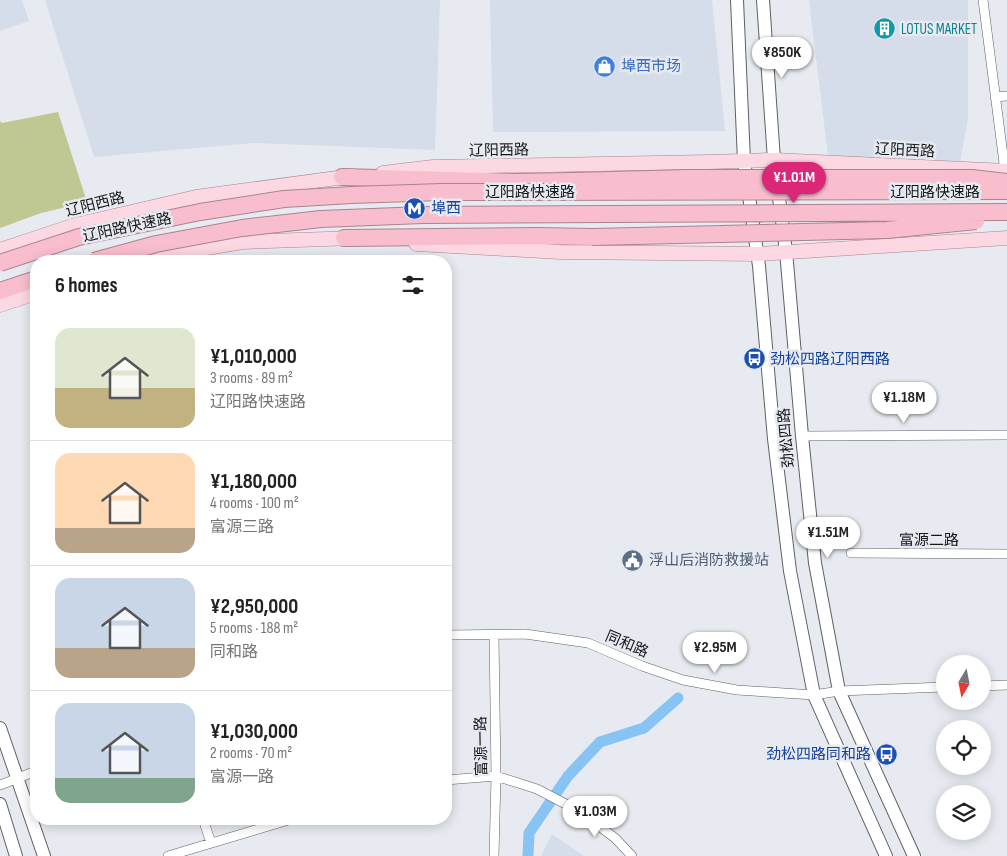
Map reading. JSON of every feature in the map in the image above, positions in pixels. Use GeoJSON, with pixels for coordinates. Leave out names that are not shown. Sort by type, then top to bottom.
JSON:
{"type":"FeatureCollection","features":[{"type":"Feature","properties":{"kind":"highway"},"geometry":{"type":"LineString","coordinates":[[342,177],[515,182],[688,178],[972,178],[1006,175]]}},
{"type":"Feature","properties":{"kind":"highway","name":"辽阳路快速路"},"geometry":{"type":"LineString","coordinates":[[0,262],[79,237],[200,212],[284,199],[442,192],[1007,191]]}},
{"type":"Feature","properties":{"kind":"highway","name":"辽阳路快速路"},"geometry":{"type":"LineString","coordinates":[[116,255],[156,244],[232,229],[321,219],[433,215],[1007,212]]}},
{"type":"Feature","properties":{"kind":"highway"},"geometry":{"type":"LineString","coordinates":[[344,238],[592,237],[887,230],[1007,218]]}},
{"type":"Feature","properties":{"kind":"highway"},"geometry":{"type":"LineString","coordinates":[[0,291],[30,281]]}},
{"type":"Feature","properties":{"kind":"main road","name":"辽阳西路"},"geometry":{"type":"LineString","coordinates":[[0,250],[75,225],[196,197],[432,167],[774,160],[1006,175]]}},
{"type":"Feature","properties":{"kind":"main road"},"geometry":{"type":"LineString","coordinates":[[169,255],[243,242],[344,238],[443,246],[560,252],[757,254],[1007,238]]}},
{"type":"Feature","properties":{"kind":"main road"},"geometry":{"type":"LineString","coordinates":[[0,305],[30,295]]}},
{"type":"Feature","properties":{"kind":"street","name":"劲松四路"},"geometry":{"type":"LineString","coordinates":[[737,0],[744,161],[757,254],[774,439],[790,571],[814,695],[886,856]]}},
{"type":"Feature","properties":{"kind":"street","name":"劲松四路"},"geometry":{"type":"LineString","coordinates":[[763,0],[774,160],[786,251],[815,563],[840,691],[914,856]]}},
{"type":"Feature","properties":{"kind":"street"},"geometry":{"type":"LineString","coordinates":[[983,0],[994,97],[1006,175]]}},
{"type":"Feature","properties":{"kind":"street"},"geometry":{"type":"LineString","coordinates":[[994,97],[1007,96]]}},
{"type":"Feature","properties":{"kind":"street"},"geometry":{"type":"LineString","coordinates":[[802,436],[1007,435]]}},
{"type":"Feature","properties":{"kind":"street","name":"富源二路"},"geometry":{"type":"LineString","coordinates":[[851,553],[1007,554]]}},
{"type":"Feature","properties":{"kind":"street","name":"同和路"},"geometry":{"type":"LineString","coordinates":[[452,635],[525,634],[588,643],[642,666],[683,680],[737,690],[814,695],[840,691],[936,687]]}},
{"type":"Feature","properties":{"kind":"street","name":"富源一路"},"geometry":{"type":"LineString","coordinates":[[494,635],[496,776],[494,856]]}},
{"type":"Feature","properties":{"kind":"street"},"geometry":{"type":"LineString","coordinates":[[991,686],[1007,685]]}},
{"type":"Feature","properties":{"kind":"street"},"geometry":{"type":"LineString","coordinates":[[0,728],[30,814]]}},
{"type":"Feature","properties":{"kind":"street"},"geometry":{"type":"LineString","coordinates":[[0,785],[30,774]]}},
{"type":"Feature","properties":{"kind":"street"},"geometry":{"type":"LineString","coordinates":[[452,780],[496,776],[537,789],[569,804],[615,838],[632,856]]}},
{"type":"Feature","properties":{"kind":"street"},"geometry":{"type":"LineString","coordinates":[[0,804],[16,856]]}},
{"type":"Feature","properties":{"kind":"street"},"geometry":{"type":"LineString","coordinates":[[34,825],[44,856]]}},
{"type":"Feature","properties":{"kind":"street"},"geometry":{"type":"LineString","coordinates":[[206,825],[211,843]]}},
{"type":"Feature","properties":{"kind":"street"},"geometry":{"type":"LineString","coordinates":[[168,856],[272,825]]}},
{"type":"Feature","properties":{"kind":"shaded area"},"geometry":{"type":"Polygon","coordinates":[[[0,0],[22,0],[29,21],[0,31],[0,0]]]}},
{"type":"Feature","properties":{"kind":"shaded area"},"geometry":{"type":"Polygon","coordinates":[[[45,0],[440,0],[435,150],[254,143],[94,157],[45,0]]]}},
{"type":"Feature","properties":{"kind":"shaded area","name":"埠西市场"},"geometry":{"type":"Polygon","coordinates":[[[490,0],[712,0],[725,131],[493,132],[490,0]]]}},
{"type":"Feature","properties":{"kind":"shaded area"},"geometry":{"type":"Polygon","coordinates":[[[809,0],[968,0],[968,118],[960,163],[828,156],[809,0]]]}},
{"type":"Feature","properties":{"kind":"shaded area"},"geometry":{"type":"Polygon","coordinates":[[[552,834],[584,856],[541,856],[552,834]]]}},
{"type":"Feature","properties":{"kind":"green space"},"geometry":{"type":"Polygon","coordinates":[[[58,112],[87,202],[41,213],[0,228],[0,121],[2,123],[58,112]]]}},
{"type":"Feature","properties":{"kind":"waterway"},"geometry":{"type":"LineString","coordinates":[[528,856],[529,833],[568,776],[600,742],[644,728],[678,698]]}},
{"type":"Feature","properties":{"kind":"place","name":"LOTUS MARKET"},"geometry":{"type":"Point","coordinates":[885,29]}},
{"type":"Feature","properties":{"kind":"place","name":"埠西市场"},"geometry":{"type":"Point","coordinates":[605,66]}},
{"type":"Feature","properties":{"kind":"place","name":"埠西"},"geometry":{"type":"Point","coordinates":[415,208]}},
{"type":"Feature","properties":{"kind":"place","name":"劲松四路辽阳西路"},"geometry":{"type":"Point","coordinates":[754,359]}},
{"type":"Feature","properties":{"kind":"place","name":"浮山后消防救援站"},"geometry":{"type":"Point","coordinates":[633,560]}},
{"type":"Feature","properties":{"kind":"place","name":"劲松四路同和路"},"geometry":{"type":"Point","coordinates":[887,754]}}]}
